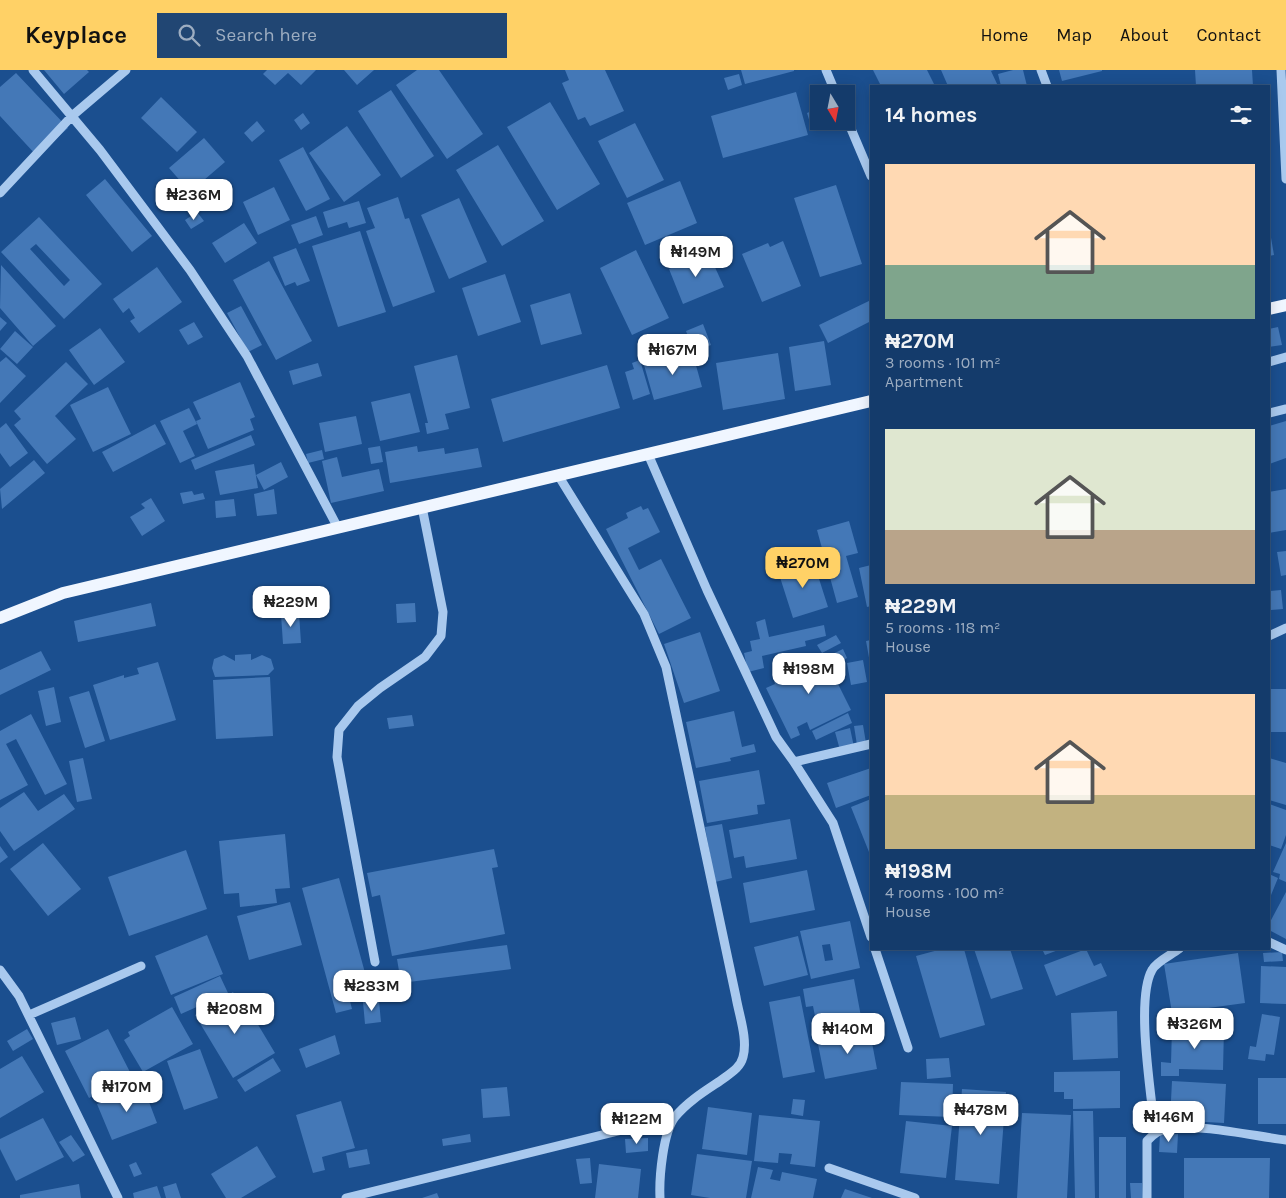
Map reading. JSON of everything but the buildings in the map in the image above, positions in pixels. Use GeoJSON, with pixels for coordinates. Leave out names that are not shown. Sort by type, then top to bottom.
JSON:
{"type":"FeatureCollection","features":[{"type":"Feature","properties":{"kind":"main road"},"geometry":{"type":"LineString","coordinates":[[1270,309],[1286,305]]}},
{"type":"Feature","properties":{"kind":"main road"},"geometry":{"type":"LineString","coordinates":[[0,618],[63,593],[870,401]]}},
{"type":"Feature","properties":{"kind":"street"},"geometry":{"type":"LineString","coordinates":[[33,70],[72,116],[190,270],[246,356],[338,528]]}},
{"type":"Feature","properties":{"kind":"street"},"geometry":{"type":"LineString","coordinates":[[0,193],[72,116],[126,70]]}},
{"type":"Feature","properties":{"kind":"street"},"geometry":{"type":"LineString","coordinates":[[826,70],[832,85]]}},
{"type":"Feature","properties":{"kind":"street"},"geometry":{"type":"LineString","coordinates":[[1041,70],[1046,85]]}},
{"type":"Feature","properties":{"kind":"street"},"geometry":{"type":"LineString","coordinates":[[1281,70],[1286,179]]}},
{"type":"Feature","properties":{"kind":"street"},"geometry":{"type":"LineString","coordinates":[[852,130],[870,174]]}},
{"type":"Feature","properties":{"kind":"street"},"geometry":{"type":"LineString","coordinates":[[1270,362],[1286,357]]}},
{"type":"Feature","properties":{"kind":"street"},"geometry":{"type":"LineString","coordinates":[[1270,413],[1286,409]]}},
{"type":"Feature","properties":{"kind":"street"},"geometry":{"type":"LineString","coordinates":[[648,454],[707,590],[776,737],[832,823],[870,933]]}},
{"type":"Feature","properties":{"kind":"street"},"geometry":{"type":"LineString","coordinates":[[558,475],[644,614],[666,667],[744,1042],[744,1056],[740,1067],[675,1117],[669,1130],[659,1181],[660,1198]]}},
{"type":"Feature","properties":{"kind":"street"},"geometry":{"type":"LineString","coordinates":[[375,962],[337,756],[339,730],[358,706],[380,688],[425,657],[441,636],[442,612],[422,507]]}},
{"type":"Feature","properties":{"kind":"street"},"geometry":{"type":"LineString","coordinates":[[1270,636],[1286,628]]}},
{"type":"Feature","properties":{"kind":"street"},"geometry":{"type":"LineString","coordinates":[[794,762],[870,744]]}},
{"type":"Feature","properties":{"kind":"street"},"geometry":{"type":"LineString","coordinates":[[1270,942],[1286,950]]}},
{"type":"Feature","properties":{"kind":"street"},"geometry":{"type":"LineString","coordinates":[[875,950],[908,1048]]}},
{"type":"Feature","properties":{"kind":"street"},"geometry":{"type":"LineString","coordinates":[[1155,1133],[1144,1018],[1148,983],[1152,969],[1178,950]]}},
{"type":"Feature","properties":{"kind":"street"},"geometry":{"type":"LineString","coordinates":[[29,1015],[141,966]]}},
{"type":"Feature","properties":{"kind":"street"},"geometry":{"type":"LineString","coordinates":[[0,970],[20,996],[118,1198]]}},
{"type":"Feature","properties":{"kind":"street"},"geometry":{"type":"LineString","coordinates":[[346,1198],[675,1117]]}},
{"type":"Feature","properties":{"kind":"street"},"geometry":{"type":"LineString","coordinates":[[1147,1198],[1147,1141],[1155,1133],[1169,1128],[1193,1128],[1286,1140]]}},
{"type":"Feature","properties":{"kind":"street"},"geometry":{"type":"LineString","coordinates":[[829,1168],[915,1198]]}}]}
